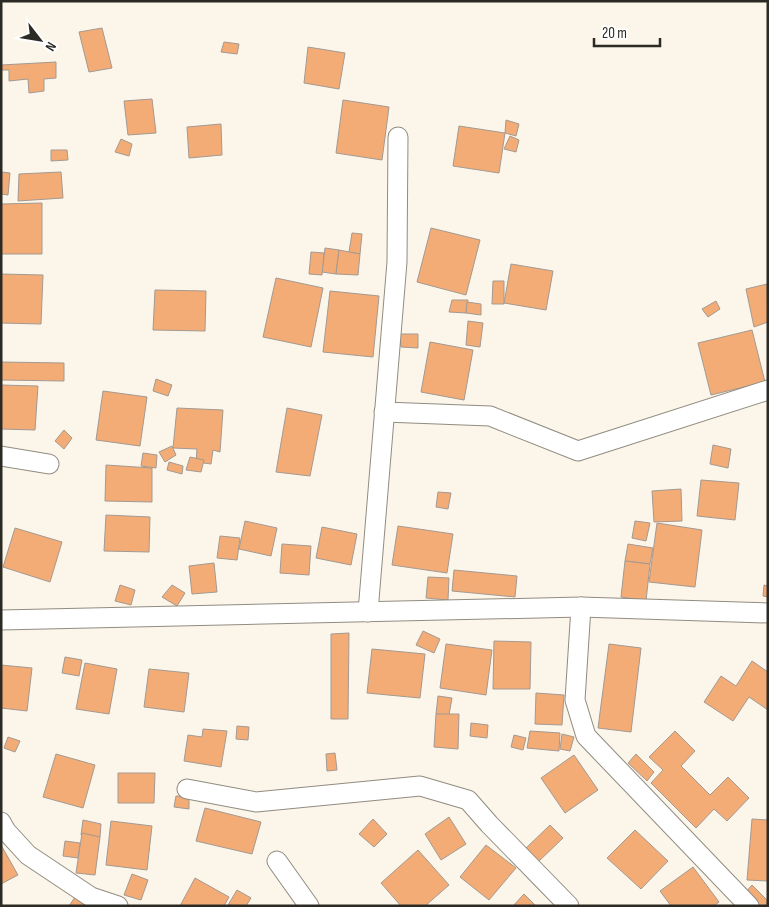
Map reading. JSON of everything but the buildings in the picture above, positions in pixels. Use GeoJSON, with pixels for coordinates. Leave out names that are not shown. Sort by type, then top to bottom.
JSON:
{"type":"FeatureCollection","features":[{"type":"Feature","properties":{"kind":"street"},"geometry":{"type":"LineString","coordinates":[[368,612],[397,262],[398,137]]}},
{"type":"Feature","properties":{"kind":"street"},"geometry":{"type":"LineString","coordinates":[[384,412],[490,416],[578,451],[768,390]]}},
{"type":"Feature","properties":{"kind":"street"},"geometry":{"type":"LineString","coordinates":[[1,456],[49,464]]}},
{"type":"Feature","properties":{"kind":"street"},"geometry":{"type":"LineString","coordinates":[[581,607],[575,700],[586,736],[749,906]]}},
{"type":"Feature","properties":{"kind":"street"},"geometry":{"type":"LineString","coordinates":[[1,620],[581,607],[768,613]]}},
{"type":"Feature","properties":{"kind":"street"},"geometry":{"type":"LineString","coordinates":[[187,789],[256,802],[420,786],[468,800],[569,906]]}},
{"type":"Feature","properties":{"kind":"street"},"geometry":{"type":"LineString","coordinates":[[1,822],[6,831],[28,855],[91,897],[118,906]]}},
{"type":"Feature","properties":{"kind":"street"},"geometry":{"type":"LineString","coordinates":[[277,861],[308,906]]}}]}
